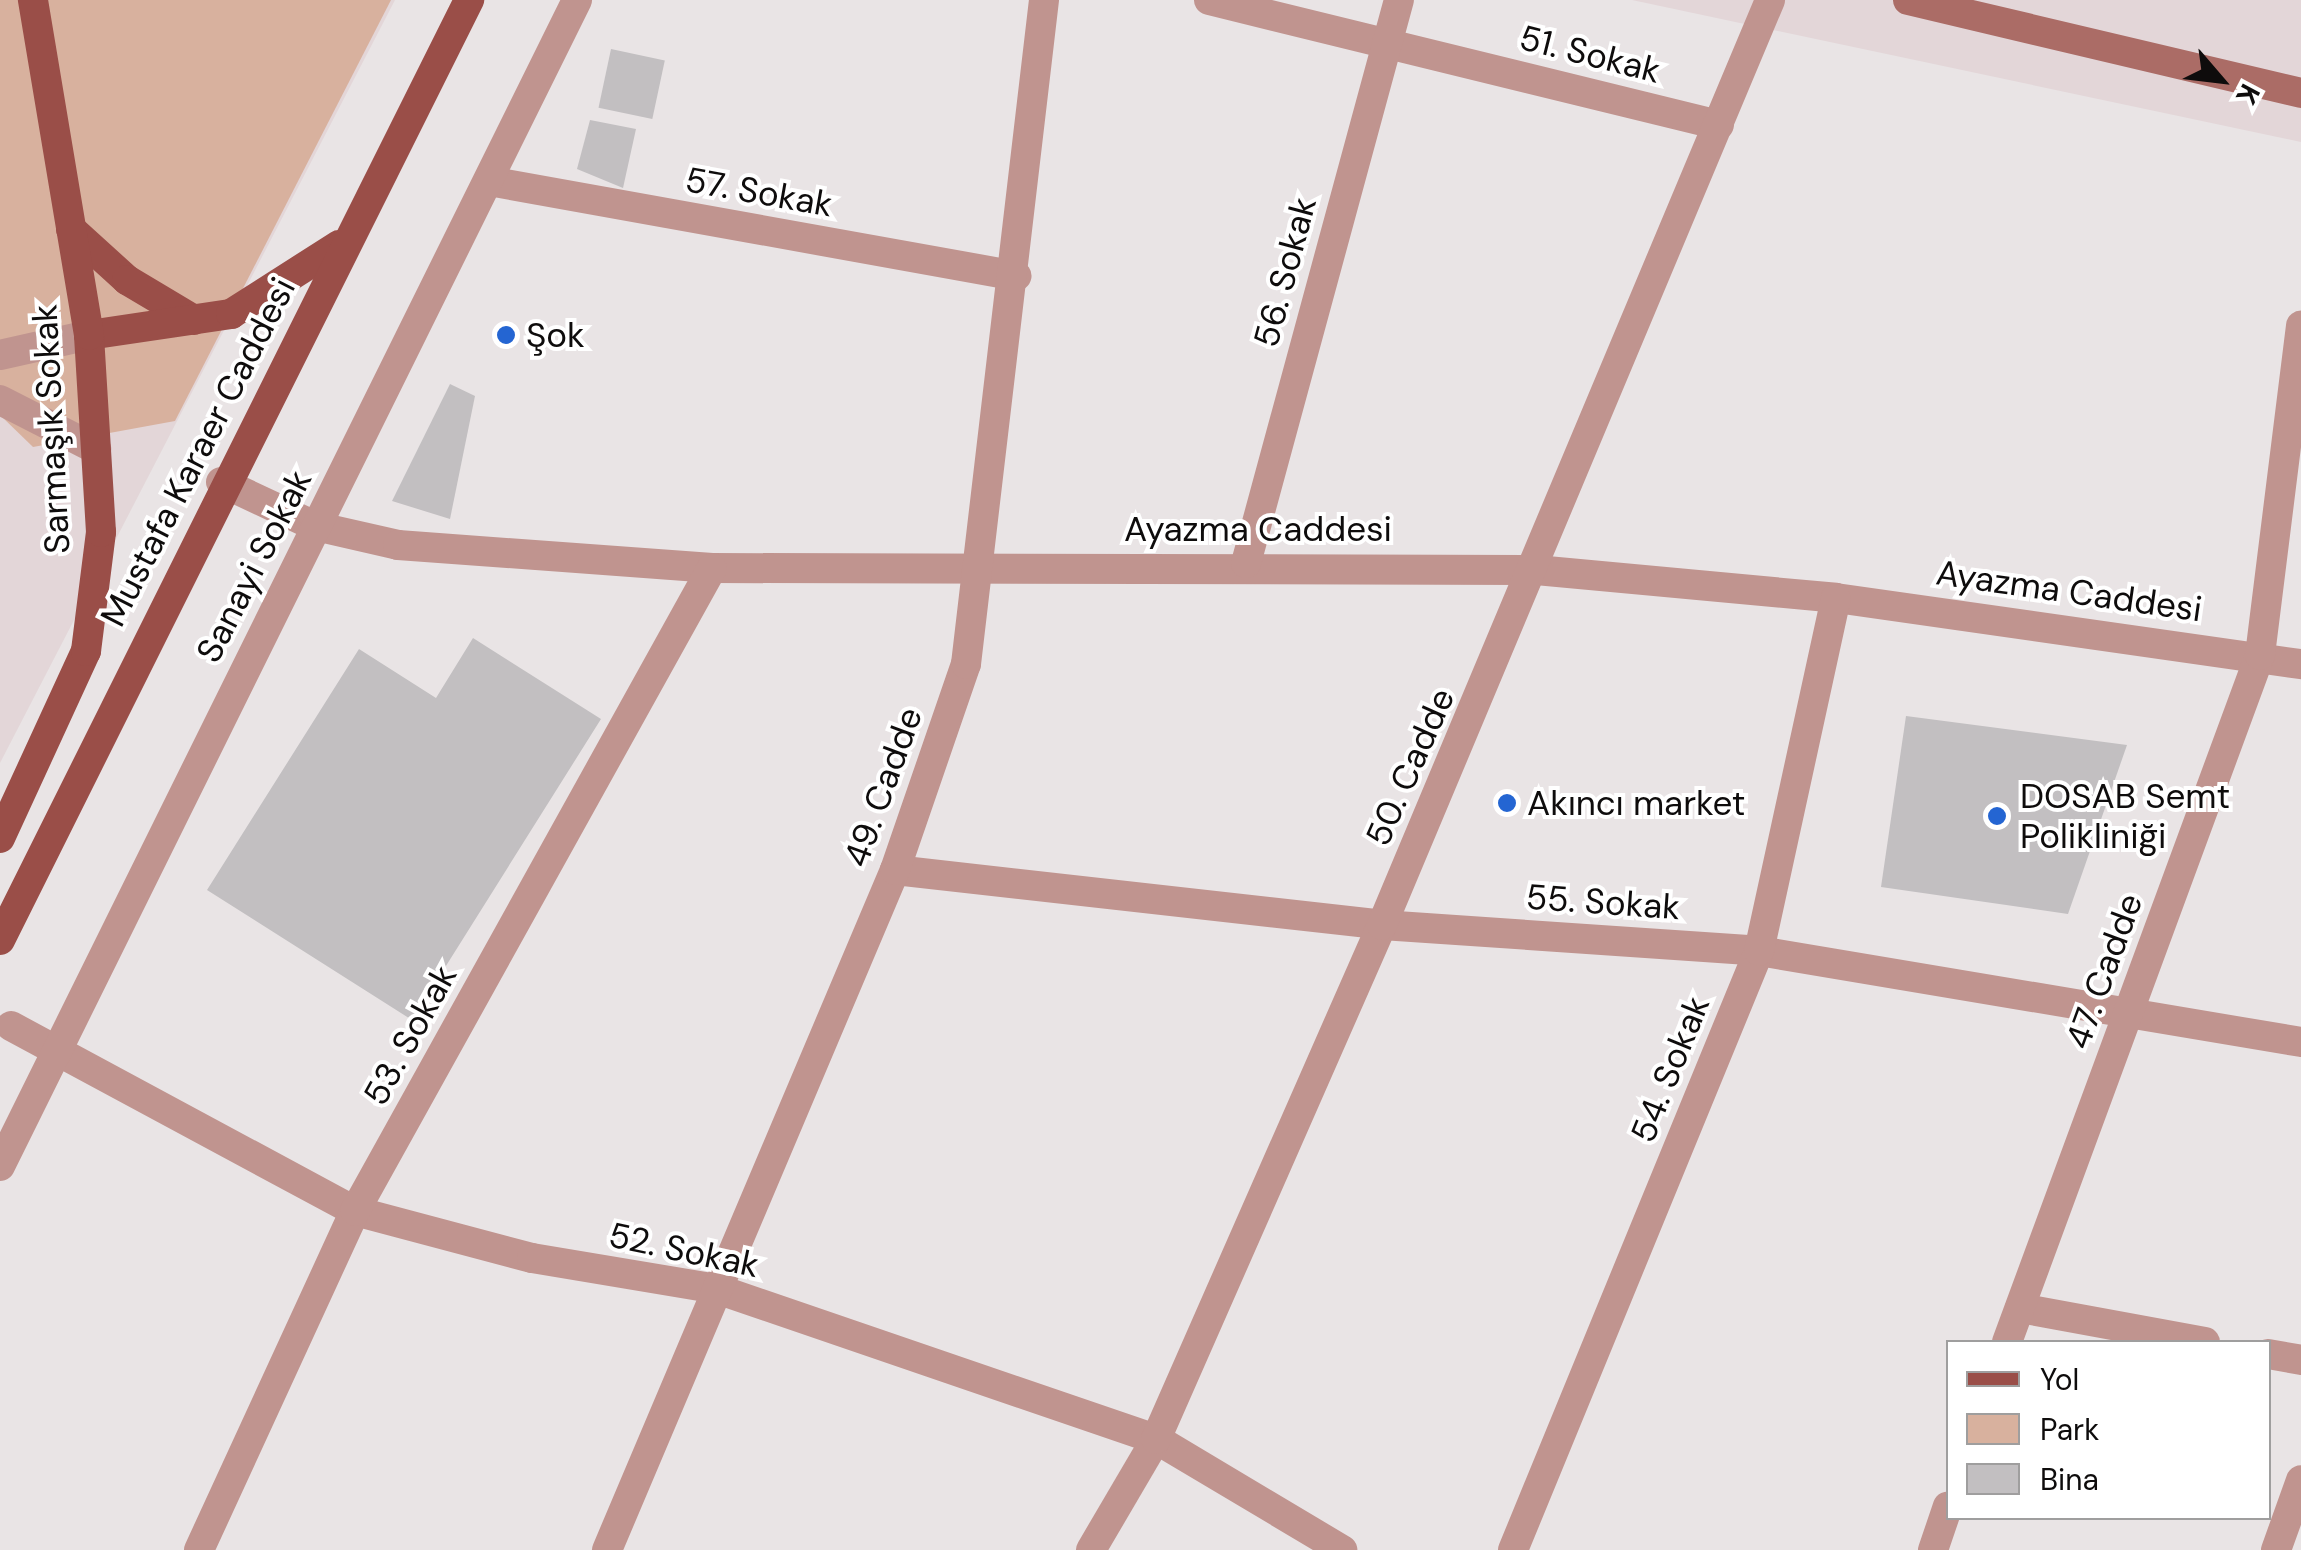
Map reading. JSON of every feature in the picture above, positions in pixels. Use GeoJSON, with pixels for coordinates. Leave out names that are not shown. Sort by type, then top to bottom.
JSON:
{"type":"FeatureCollection","features":[{"type":"Feature","properties":{"kind":"main road","name":"Sarmaşık Sokak"},"geometry":{"type":"LineString","coordinates":[[0,838],[86,651],[101,532],[89,335],[33,0]]}},
{"type":"Feature","properties":{"kind":"main road","name":"Mustafa Karaer Caddesi"},"geometry":{"type":"LineString","coordinates":[[0,940],[222,482],[469,0]]}},
{"type":"Feature","properties":{"kind":"main road"},"geometry":{"type":"LineString","coordinates":[[71,230],[127,280],[194,320]]}},
{"type":"Feature","properties":{"kind":"main road"},"geometry":{"type":"LineString","coordinates":[[89,335],[231,314],[345,241]]}},
{"type":"Feature","properties":{"kind":"street","name":"Sanayi Sokak"},"geometry":{"type":"LineString","coordinates":[[0,1166],[577,0]]}},
{"type":"Feature","properties":{"kind":"street","name":"49. Cadde"},"geometry":{"type":"LineString","coordinates":[[608,1550],[895,870],[966,664],[983,570],[1044,0]]}},
{"type":"Feature","properties":{"kind":"street","name":"51. Sokak"},"geometry":{"type":"LineString","coordinates":[[1209,0],[1719,126]]}},
{"type":"Feature","properties":{"kind":"street","name":"56. Sokak"},"geometry":{"type":"LineString","coordinates":[[1246,564],[1399,0]]}},
{"type":"Feature","properties":{"kind":"street","name":"50. Cadde"},"geometry":{"type":"LineString","coordinates":[[1091,1550],[1156,1439],[1382,925],[1536,570],[1770,0]]}},
{"type":"Feature","properties":{"kind":"street"},"geometry":{"type":"LineString","coordinates":[[1908,0],[2301,93]]}},
{"type":"Feature","properties":{"kind":"street","name":"57. Sokak"},"geometry":{"type":"LineString","coordinates":[[489,181],[1017,276]]}},
{"type":"Feature","properties":{"kind":"street","name":"47. Cadde"},"geometry":{"type":"LineString","coordinates":[[2008,1340],[2260,655],[2301,326]]}},
{"type":"Feature","properties":{"kind":"street"},"geometry":{"type":"LineString","coordinates":[[0,354],[89,335]]}},
{"type":"Feature","properties":{"kind":"street"},"geometry":{"type":"LineString","coordinates":[[0,400],[96,448]]}},
{"type":"Feature","properties":{"kind":"street","name":"Ayazma Caddesi"},"geometry":{"type":"LineString","coordinates":[[222,482],[316,526],[398,545],[712,568],[983,570],[1246,564],[1536,570],[1836,598],[2260,655],[2301,664]]}},
{"type":"Feature","properties":{"kind":"street","name":"53. Sokak"},"geometry":{"type":"LineString","coordinates":[[199,1550],[356,1211],[712,568]]}},
{"type":"Feature","properties":{"kind":"street","name":"54. Sokak"},"geometry":{"type":"LineString","coordinates":[[1514,1550],[1759,951],[1836,598]]}},
{"type":"Feature","properties":{"kind":"street","name":"55. Sokak"},"geometry":{"type":"LineString","coordinates":[[895,870],[1382,925],[1759,951],[2129,1009],[2301,1042]]}},
{"type":"Feature","properties":{"kind":"street","name":"52. Sokak"},"geometry":{"type":"LineString","coordinates":[[11,1026],[356,1211],[532,1258],[717,1289],[1156,1439],[1342,1550]]}},
{"type":"Feature","properties":{"kind":"street"},"geometry":{"type":"LineString","coordinates":[[2020,1308],[2194,1340]]}},
{"type":"Feature","properties":{"kind":"street"},"geometry":{"type":"LineString","coordinates":[[2271,1355],[2301,1360]]}},
{"type":"Feature","properties":{"kind":"street"},"geometry":{"type":"LineString","coordinates":[[2276,1550],[2301,1480]]}},
{"type":"Feature","properties":{"kind":"street"},"geometry":{"type":"LineString","coordinates":[[1932,1550],[1946,1512]]}},
{"type":"Feature","properties":{"kind":"shaded area"},"geometry":{"type":"Polygon","coordinates":[[[0,0],[395,0],[0,763],[0,0]]]}},
{"type":"Feature","properties":{"kind":"shaded area"},"geometry":{"type":"Polygon","coordinates":[[[1632,0],[2301,0],[2301,142],[1632,0]]]}},
{"type":"Feature","properties":{"kind":"green space"},"geometry":{"type":"Polygon","coordinates":[[[0,0],[391,0],[175,421],[33,447],[0,415],[0,0]]]}},
{"type":"Feature","properties":{"kind":"building"},"geometry":{"type":"Polygon","coordinates":[[[611,49],[665,60],[652,119],[599,108],[611,49]]]}},
{"type":"Feature","properties":{"kind":"building"},"geometry":{"type":"Polygon","coordinates":[[[590,120],[636,129],[623,188],[577,169],[590,120]]]}},
{"type":"Feature","properties":{"kind":"building"},"geometry":{"type":"Polygon","coordinates":[[[450,384],[475,396],[450,519],[392,501],[450,384]]]}},
{"type":"Feature","properties":{"kind":"building"},"geometry":{"type":"Polygon","coordinates":[[[473,638],[601,719],[412,1020],[207,890],[359,649],[436,698],[473,638]]]}},
{"type":"Feature","properties":{"kind":"building","name":"DOSAB Semt Polikliniği"},"geometry":{"type":"Polygon","coordinates":[[[1906,716],[2127,745],[2068,914],[1881,887],[1906,716]]]}},
{"type":"Feature","properties":{"kind":"place","name":"Şok"},"geometry":{"type":"Point","coordinates":[506,335]}},
{"type":"Feature","properties":{"kind":"place","name":"Akıncı market"},"geometry":{"type":"Point","coordinates":[1507,803]}},
{"type":"Feature","properties":{"kind":"place","name":"DOSAB Semt Polikliniği"},"geometry":{"type":"Point","coordinates":[1997,816]}}]}
